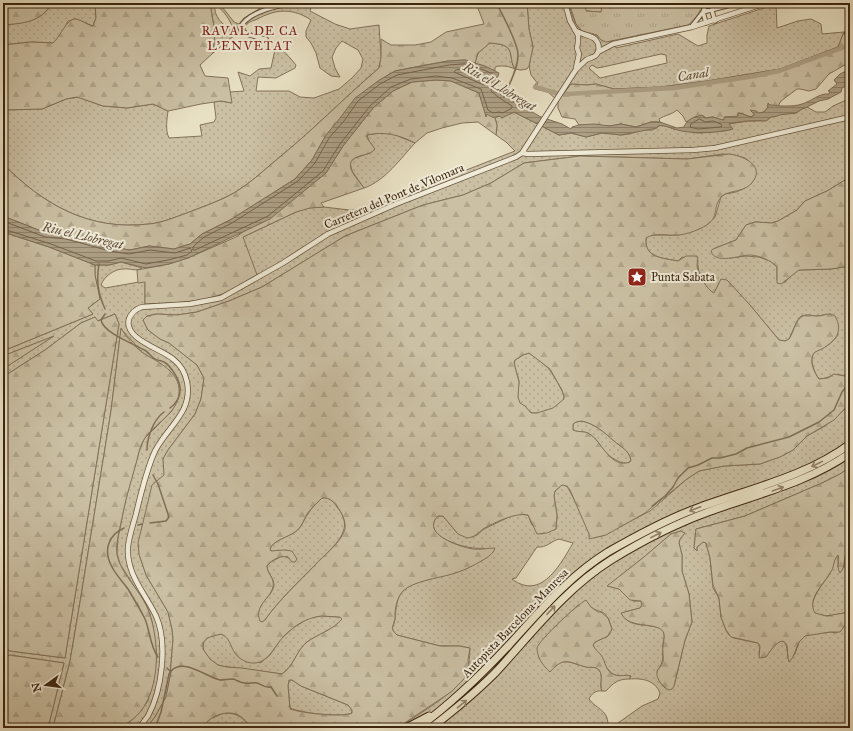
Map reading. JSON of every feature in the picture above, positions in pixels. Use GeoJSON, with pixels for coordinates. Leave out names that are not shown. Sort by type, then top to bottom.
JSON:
{"type":"FeatureCollection","features":[{"type":"Feature","properties":{"kind":"highway","name":"Autopista Barcelona-Manresa"},"geometry":{"type":"LineString","coordinates":[[418,728],[443,709],[475,681],[554,596],[585,568],[654,527],[694,509],[803,471],[850,444]]}},
{"type":"Feature","properties":{"kind":"highway","name":"Autopista Barcelona-Manresa"},"geometry":{"type":"LineString","coordinates":[[431,728],[477,691],[566,594],[587,576],[611,560],[638,544],[678,524],[800,480],[850,453]]}},
{"type":"Feature","properties":{"kind":"highway"},"geometry":{"type":"LineString","coordinates":[[406,728],[443,709]]}},
{"type":"Feature","properties":{"kind":"street"},"geometry":{"type":"LineString","coordinates":[[266,39],[250,36],[242,32],[240,28],[242,24],[265,10],[276,6],[296,3]]}},
{"type":"Feature","properties":{"kind":"street"},"geometry":{"type":"LineString","coordinates":[[565,3],[578,42],[577,48],[579,54],[575,71]]}},
{"type":"Feature","properties":{"kind":"street"},"geometry":{"type":"LineString","coordinates":[[692,27],[703,12],[706,3]]}},
{"type":"Feature","properties":{"kind":"street"},"geometry":{"type":"LineString","coordinates":[[713,3],[712,10],[715,20]]}},
{"type":"Feature","properties":{"kind":"street"},"geometry":{"type":"LineString","coordinates":[[703,12],[738,3]]}},
{"type":"Feature","properties":{"kind":"street"},"geometry":{"type":"LineString","coordinates":[[575,30],[580,34],[593,38],[597,42],[606,45],[692,27],[766,3]]}},
{"type":"Feature","properties":{"kind":"street"},"geometry":{"type":"LineString","coordinates":[[703,12],[706,23]]}},
{"type":"Feature","properties":{"kind":"street"},"geometry":{"type":"LineString","coordinates":[[850,24],[847,33],[850,41]]}},
{"type":"Feature","properties":{"kind":"street"},"geometry":{"type":"LineString","coordinates":[[578,42],[587,37]]}},
{"type":"Feature","properties":{"kind":"street"},"geometry":{"type":"LineString","coordinates":[[597,42],[599,48],[598,52]]}},
{"type":"Feature","properties":{"kind":"street"},"geometry":{"type":"LineString","coordinates":[[613,44],[598,52],[575,71],[523,151],[528,154],[552,154],[715,148],[850,117]]}},
{"type":"Feature","properties":{"kind":"street"},"geometry":{"type":"LineString","coordinates":[[579,54],[589,59]]}},
{"type":"Feature","properties":{"kind":"street","name":"Carretera del Pont de Vilomara"},"geometry":{"type":"LineString","coordinates":[[139,728],[153,705],[161,669],[163,639],[156,618],[130,569],[128,549],[145,478],[152,458],[168,430],[186,406],[188,388],[184,371],[173,358],[139,339],[132,333],[129,323],[132,314],[138,308],[190,304],[221,298],[283,263],[328,234],[396,204],[510,160],[523,151]]}},
{"type":"Feature","properties":{"kind":"green space"},"geometry":{"type":"Polygon","coordinates":[[[3,3],[52,3],[42,15],[31,21],[3,25],[3,3]]]}},
{"type":"Feature","properties":{"kind":"green space"},"geometry":{"type":"Polygon","coordinates":[[[52,3],[95,3],[96,18],[93,26],[76,19],[68,21],[61,35],[53,43],[31,42],[3,45],[3,25],[24,22],[37,18],[48,9],[52,3]]]}},
{"type":"Feature","properties":{"kind":"green space"},"geometry":{"type":"Polygon","coordinates":[[[95,3],[163,3],[166,8],[169,7],[170,3],[210,3],[215,33],[213,53],[200,65],[205,76],[228,78],[232,103],[221,101],[168,111],[153,104],[127,108],[103,106],[77,97],[66,99],[42,109],[3,110],[3,45],[31,42],[53,43],[73,19],[93,26],[96,18],[95,3]]]}},
{"type":"Feature","properties":{"kind":"green space"},"geometry":{"type":"Polygon","coordinates":[[[210,3],[219,3],[234,22],[239,24],[244,18],[259,9],[258,3],[312,3],[310,11],[335,24],[350,29],[379,25],[381,57],[379,68],[302,138],[250,182],[223,199],[164,221],[149,224],[127,225],[87,219],[51,203],[19,179],[3,164],[3,110],[42,109],[66,99],[78,97],[103,106],[127,108],[153,104],[168,111],[167,128],[169,138],[202,136],[200,125],[214,122],[216,118],[214,102],[221,101],[231,103],[230,92],[244,91],[238,72],[250,76],[259,69],[271,68],[276,45],[278,45],[296,65],[295,68],[276,78],[258,77],[256,91],[289,91],[300,97],[314,98],[339,89],[361,68],[363,59],[358,50],[342,41],[336,48],[332,57],[335,68],[340,77],[331,76],[320,68],[316,53],[306,37],[306,31],[311,20],[301,14],[290,12],[284,11],[272,13],[250,22],[246,26],[245,30],[247,32],[245,35],[241,34],[233,37],[213,53],[215,33],[210,3]],[[215,5],[217,16],[225,26],[232,31],[229,20],[218,6],[215,5]]]}},
{"type":"Feature","properties":{"kind":"green space"},"geometry":{"type":"Polygon","coordinates":[[[476,3],[527,3],[529,29],[533,47],[527,69],[515,69],[509,49],[504,45],[490,43],[478,53],[475,63],[465,60],[448,61],[395,71],[378,81],[326,135],[312,160],[295,179],[230,220],[202,234],[190,244],[174,249],[149,246],[130,250],[111,247],[67,235],[46,233],[3,216],[3,164],[35,192],[51,203],[87,219],[107,223],[127,225],[159,222],[223,199],[240,189],[260,174],[379,68],[381,57],[381,39],[391,45],[415,45],[431,42],[446,32],[484,24],[476,3]]]}},
{"type":"Feature","properties":{"kind":"green space"},"geometry":{"type":"Polygon","coordinates":[[[527,3],[569,3],[573,18],[580,29],[606,41],[615,41],[616,48],[678,34],[698,46],[707,43],[709,26],[776,4],[777,28],[798,21],[811,19],[821,24],[822,34],[844,32],[838,47],[780,69],[660,87],[614,89],[596,84],[571,84],[558,101],[548,92],[535,89],[535,84],[538,84],[531,75],[529,66],[533,47],[529,29],[527,3]],[[661,54],[597,68],[592,65],[589,68],[600,78],[667,63],[666,55],[661,54]]]}},
{"type":"Feature","properties":{"kind":"green space"},"geometry":{"type":"Polygon","coordinates":[[[569,3],[581,4],[586,11],[601,12],[602,6],[611,8],[612,3],[704,3],[698,15],[688,25],[606,42],[601,40],[597,35],[582,31],[576,24],[569,3]]]}},
{"type":"Feature","properties":{"kind":"green space"},"geometry":{"type":"Polygon","coordinates":[[[579,3],[612,3],[611,8],[602,7],[602,12],[585,11],[579,3]]]}},
{"type":"Feature","properties":{"kind":"green space"},"geometry":{"type":"Polygon","coordinates":[[[844,32],[850,32],[850,62],[829,74],[816,89],[809,91],[797,89],[781,101],[778,106],[767,105],[768,107],[764,112],[751,117],[738,113],[738,116],[723,120],[713,117],[705,118],[704,116],[695,117],[686,122],[677,110],[659,119],[660,122],[651,122],[636,127],[621,124],[610,126],[579,125],[575,119],[562,117],[558,108],[558,101],[571,84],[596,84],[614,89],[660,87],[780,69],[838,47],[844,32]]]}},
{"type":"Feature","properties":{"kind":"green space"},"geometry":{"type":"Polygon","coordinates":[[[489,43],[504,45],[509,49],[515,69],[500,66],[495,67],[495,71],[475,63],[478,53],[489,43]]]}},
{"type":"Feature","properties":{"kind":"green space"},"geometry":{"type":"Polygon","coordinates":[[[436,80],[451,81],[479,93],[486,111],[495,118],[497,125],[496,135],[478,122],[462,123],[427,133],[415,143],[392,134],[380,133],[367,135],[367,138],[375,149],[369,153],[357,157],[350,163],[352,172],[364,188],[321,203],[324,207],[310,208],[296,212],[243,237],[257,275],[228,291],[210,298],[186,302],[145,304],[145,282],[138,283],[137,270],[169,264],[188,258],[236,237],[326,173],[343,146],[373,108],[393,91],[412,82],[436,80]]]}},
{"type":"Feature","properties":{"kind":"green space"},"geometry":{"type":"Polygon","coordinates":[[[850,97],[850,177],[827,191],[805,201],[797,210],[778,221],[772,223],[755,222],[746,225],[736,240],[713,249],[730,258],[746,256],[759,257],[770,261],[777,267],[777,280],[784,283],[799,270],[831,269],[850,266],[850,373],[848,374],[835,375],[819,379],[813,366],[812,358],[815,352],[830,344],[838,335],[831,314],[801,316],[797,321],[789,339],[785,341],[779,340],[750,305],[736,292],[730,283],[719,283],[714,294],[704,284],[698,269],[698,260],[682,257],[678,261],[661,258],[648,250],[646,238],[650,235],[678,235],[699,229],[715,217],[721,197],[725,194],[736,192],[745,188],[754,180],[749,161],[745,158],[734,155],[723,154],[687,159],[580,156],[524,163],[491,183],[463,195],[423,205],[345,236],[262,287],[229,301],[197,312],[177,315],[157,314],[147,316],[143,320],[148,330],[160,339],[169,343],[197,365],[204,378],[201,399],[195,414],[163,459],[165,475],[139,554],[146,575],[168,612],[173,639],[170,677],[166,697],[155,717],[146,728],[117,728],[132,720],[148,701],[157,657],[152,621],[147,606],[120,564],[117,553],[118,538],[126,498],[144,439],[172,411],[178,397],[179,387],[175,378],[168,370],[143,353],[121,329],[111,411],[70,661],[53,728],[48,728],[64,663],[10,655],[3,658],[3,647],[10,651],[65,658],[119,324],[115,314],[97,321],[95,317],[81,323],[45,350],[3,377],[3,369],[52,337],[3,356],[3,351],[93,314],[88,308],[100,299],[95,275],[95,265],[109,265],[121,262],[142,268],[137,270],[117,270],[107,276],[101,285],[105,288],[145,281],[145,304],[195,300],[224,292],[243,237],[296,212],[308,208],[324,207],[364,210],[515,151],[496,135],[497,125],[495,118],[514,112],[559,135],[571,133],[586,137],[602,133],[621,135],[643,130],[653,130],[662,125],[674,129],[698,133],[732,129],[729,124],[748,121],[766,121],[771,117],[787,113],[796,113],[807,107],[816,112],[825,112],[850,97]]]}},
{"type":"Feature","properties":{"kind":"green space"},"geometry":{"type":"Polygon","coordinates":[[[380,133],[393,134],[415,143],[386,175],[372,185],[364,188],[352,171],[350,162],[355,158],[370,153],[373,146],[367,135],[380,133]]]}},
{"type":"Feature","properties":{"kind":"green space"},"geometry":{"type":"Polygon","coordinates":[[[729,154],[739,156],[749,161],[753,165],[756,169],[756,174],[754,180],[747,187],[722,196],[717,205],[714,218],[706,225],[682,235],[650,236],[646,238],[648,250],[661,258],[678,261],[686,256],[697,256],[699,273],[709,289],[714,293],[721,279],[727,280],[779,340],[785,341],[789,339],[798,321],[803,316],[820,316],[829,314],[835,316],[839,327],[837,336],[831,343],[814,353],[812,356],[814,370],[819,379],[828,378],[834,374],[844,376],[850,373],[850,403],[834,420],[807,436],[793,450],[780,457],[760,464],[724,466],[699,471],[645,513],[606,535],[589,539],[589,534],[570,490],[567,486],[562,485],[555,491],[554,496],[557,515],[556,529],[547,533],[537,534],[528,515],[523,514],[498,521],[474,536],[467,538],[458,534],[443,516],[438,516],[434,523],[434,528],[438,534],[451,542],[473,549],[495,548],[488,556],[464,570],[413,585],[403,591],[399,596],[392,628],[397,635],[440,646],[459,646],[470,648],[468,660],[469,665],[464,679],[451,692],[397,728],[252,728],[240,716],[233,713],[228,713],[213,717],[208,720],[202,728],[146,728],[155,717],[166,697],[170,677],[173,639],[168,612],[146,575],[139,554],[138,543],[152,485],[164,475],[163,459],[195,414],[201,399],[204,378],[197,365],[169,343],[160,339],[148,330],[143,320],[147,316],[157,314],[177,315],[197,312],[229,301],[262,287],[345,236],[423,205],[463,195],[491,183],[524,163],[580,156],[687,159],[729,154]],[[529,353],[515,360],[514,363],[519,382],[518,397],[520,403],[531,413],[537,413],[553,408],[564,399],[562,390],[550,369],[529,353]],[[576,422],[573,424],[573,430],[591,435],[612,459],[623,463],[630,462],[631,460],[627,451],[595,426],[587,422],[576,422]],[[322,498],[312,508],[297,530],[271,546],[271,551],[292,551],[297,559],[295,562],[292,562],[288,557],[279,557],[267,566],[272,579],[273,587],[259,611],[260,621],[262,622],[336,544],[343,534],[345,523],[334,502],[329,499],[322,498]],[[321,616],[310,618],[288,632],[269,655],[260,662],[247,662],[241,659],[225,636],[221,634],[207,638],[203,643],[203,649],[210,659],[218,665],[282,674],[286,671],[307,642],[334,626],[342,619],[340,617],[321,616]],[[289,680],[288,686],[290,709],[322,714],[340,715],[352,713],[352,710],[348,705],[301,686],[292,680],[289,680]]]}},
{"type":"Feature","properties":{"kind":"green space"},"geometry":{"type":"Polygon","coordinates":[[[850,177],[850,266],[831,269],[799,270],[781,284],[777,283],[777,267],[772,262],[758,256],[751,255],[717,258],[713,255],[711,251],[713,249],[736,240],[746,225],[755,222],[772,223],[778,221],[797,210],[805,201],[827,191],[850,177]]]}},
{"type":"Feature","properties":{"kind":"green space"},"geometry":{"type":"Polygon","coordinates":[[[3,232],[49,247],[95,265],[95,275],[100,299],[88,308],[93,314],[3,351],[3,232]]]}},
{"type":"Feature","properties":{"kind":"green space"},"geometry":{"type":"Polygon","coordinates":[[[115,314],[119,324],[65,658],[10,651],[3,647],[3,377],[45,350],[81,323],[95,317],[98,321],[115,314]]]}},
{"type":"Feature","properties":{"kind":"green space"},"geometry":{"type":"Polygon","coordinates":[[[121,328],[140,351],[170,371],[179,388],[179,396],[172,410],[150,432],[141,445],[118,534],[117,545],[117,555],[122,569],[144,600],[152,622],[155,638],[155,674],[151,691],[144,706],[133,719],[119,727],[53,728],[70,661],[111,411],[121,328]]]}},
{"type":"Feature","properties":{"kind":"green space"},"geometry":{"type":"Polygon","coordinates":[[[54,336],[3,369],[3,356],[54,336]]]}},
{"type":"Feature","properties":{"kind":"green space"},"geometry":{"type":"Polygon","coordinates":[[[529,353],[548,368],[558,382],[564,395],[563,401],[556,407],[537,413],[532,413],[518,400],[519,381],[515,368],[515,360],[529,353]]]}},
{"type":"Feature","properties":{"kind":"green space"},"geometry":{"type":"Polygon","coordinates":[[[850,403],[850,467],[822,483],[745,516],[696,529],[694,548],[697,551],[697,547],[703,542],[706,543],[710,558],[713,588],[719,598],[721,617],[728,634],[734,638],[758,643],[760,646],[759,653],[766,657],[778,642],[784,642],[786,645],[788,658],[795,654],[799,642],[805,635],[830,632],[837,633],[846,624],[850,623],[850,728],[611,728],[642,706],[658,699],[660,693],[655,685],[648,681],[629,679],[631,676],[615,675],[606,666],[599,657],[593,645],[595,642],[608,636],[612,629],[606,615],[588,604],[578,605],[545,637],[555,666],[563,662],[571,662],[599,670],[601,675],[602,691],[594,693],[589,699],[605,713],[608,728],[397,728],[433,705],[459,684],[467,671],[470,648],[459,646],[440,646],[397,635],[393,630],[393,627],[399,596],[404,590],[413,584],[451,574],[490,555],[484,548],[468,547],[448,541],[440,536],[435,530],[434,523],[438,516],[443,516],[458,534],[472,537],[484,529],[518,514],[528,515],[532,525],[556,529],[557,515],[554,496],[555,491],[562,485],[567,486],[596,537],[602,536],[650,511],[687,479],[699,471],[724,466],[760,464],[784,455],[793,450],[807,436],[825,426],[850,403]],[[681,531],[671,534],[608,586],[619,589],[633,601],[641,601],[642,605],[640,608],[622,613],[625,619],[637,624],[657,627],[664,633],[663,656],[660,667],[657,671],[660,682],[665,688],[674,686],[685,640],[692,622],[689,594],[682,571],[682,555],[679,543],[684,534],[681,531]],[[559,539],[544,546],[537,547],[516,578],[512,579],[522,585],[532,586],[541,583],[548,578],[556,570],[573,543],[559,539]]]}},
{"type":"Feature","properties":{"kind":"green space"},"geometry":{"type":"Polygon","coordinates":[[[582,421],[599,429],[624,449],[630,457],[630,462],[622,463],[613,458],[605,452],[598,441],[591,435],[573,430],[573,424],[582,421]]]}},
{"type":"Feature","properties":{"kind":"green space"},"geometry":{"type":"Polygon","coordinates":[[[850,467],[850,577],[848,581],[847,550],[842,570],[840,573],[838,568],[838,555],[832,570],[815,596],[813,607],[815,613],[826,616],[850,612],[850,623],[846,624],[840,632],[805,636],[799,642],[793,657],[789,662],[787,646],[785,642],[782,641],[773,648],[766,657],[759,658],[760,646],[758,643],[731,637],[726,630],[721,617],[719,598],[713,585],[710,558],[706,543],[703,542],[697,547],[697,551],[694,548],[696,529],[745,516],[822,483],[850,467]]]}},
{"type":"Feature","properties":{"kind":"green space"},"geometry":{"type":"Polygon","coordinates":[[[322,498],[331,500],[343,517],[343,534],[332,548],[276,605],[265,620],[262,622],[259,621],[259,609],[271,593],[274,584],[267,566],[282,556],[290,559],[297,559],[271,551],[271,546],[297,530],[311,510],[322,498]]]}},
{"type":"Feature","properties":{"kind":"green space"},"geometry":{"type":"Polygon","coordinates":[[[681,531],[685,533],[680,539],[679,543],[682,555],[682,571],[689,594],[692,622],[685,640],[674,686],[669,690],[660,683],[657,675],[663,660],[664,634],[662,630],[657,627],[637,624],[625,618],[621,613],[640,608],[642,605],[641,601],[630,600],[619,589],[607,586],[671,534],[681,531]]]}},
{"type":"Feature","properties":{"kind":"green space"},"geometry":{"type":"Polygon","coordinates":[[[847,550],[848,580],[850,577],[850,612],[828,616],[817,614],[813,611],[812,606],[816,594],[829,575],[838,555],[838,567],[844,568],[845,553],[847,550]]]}},
{"type":"Feature","properties":{"kind":"green space"},"geometry":{"type":"Polygon","coordinates":[[[586,600],[591,607],[598,612],[601,612],[608,618],[612,629],[608,636],[595,642],[593,645],[603,658],[607,669],[609,672],[617,676],[631,676],[629,679],[616,682],[606,691],[602,691],[601,675],[598,669],[571,662],[564,662],[560,663],[550,672],[541,661],[537,651],[539,644],[544,638],[575,608],[586,600]]]}},
{"type":"Feature","properties":{"kind":"green space"},"geometry":{"type":"Polygon","coordinates":[[[321,616],[340,617],[342,619],[334,626],[307,642],[286,671],[282,674],[221,666],[214,663],[209,658],[203,648],[207,638],[212,635],[221,634],[260,663],[270,655],[281,639],[293,628],[309,618],[321,616]]]}},
{"type":"Feature","properties":{"kind":"green space"},"geometry":{"type":"Polygon","coordinates":[[[10,655],[64,663],[48,728],[10,728],[3,722],[3,658],[10,655]]]}},
{"type":"Feature","properties":{"kind":"green space"},"geometry":{"type":"Polygon","coordinates":[[[289,680],[348,705],[352,710],[352,713],[340,715],[321,714],[303,712],[290,708],[288,686],[289,680]]]}},
{"type":"Feature","properties":{"kind":"green space"},"geometry":{"type":"Polygon","coordinates":[[[224,713],[237,715],[252,728],[202,728],[210,719],[224,713]]]}},
{"type":"Feature","properties":{"kind":"water"},"geometry":{"type":"Polygon","coordinates":[[[465,60],[485,66],[499,73],[494,88],[500,94],[541,117],[562,124],[571,129],[572,127],[579,125],[594,124],[610,126],[621,124],[636,127],[651,122],[660,122],[677,128],[684,127],[689,120],[702,115],[705,118],[713,117],[723,120],[724,117],[738,116],[738,113],[752,117],[755,115],[750,110],[759,113],[764,112],[768,107],[768,103],[770,105],[795,106],[806,103],[819,96],[829,94],[830,91],[828,91],[837,84],[834,80],[840,74],[850,69],[850,80],[846,86],[842,88],[841,92],[796,113],[771,117],[766,121],[748,121],[729,124],[733,129],[694,133],[667,126],[658,126],[657,128],[621,135],[602,133],[586,137],[572,133],[559,135],[514,112],[502,118],[499,116],[492,117],[487,114],[486,117],[479,93],[451,81],[436,80],[412,82],[393,91],[373,108],[343,146],[326,173],[270,219],[188,258],[169,264],[146,268],[121,262],[109,265],[95,265],[49,247],[3,232],[3,216],[46,233],[67,235],[111,247],[130,250],[149,246],[174,249],[190,244],[202,234],[230,220],[295,179],[312,160],[326,135],[355,98],[378,81],[395,71],[448,61],[465,60]]]}},
{"type":"Feature","properties":{"kind":"waterway","name":"Riu el Llobregat"},"geometry":{"type":"LineString","coordinates":[[499,3],[498,6],[513,37],[518,55],[515,71],[504,97]]}},
{"type":"Feature","properties":{"kind":"waterway","name":"Canal"},"geometry":{"type":"LineString","coordinates":[[535,87],[556,93],[567,94],[674,88],[779,71],[850,45]]}},
{"type":"Feature","properties":{"kind":"waterway"},"geometry":{"type":"LineString","coordinates":[[99,264],[98,287],[105,309]]}},
{"type":"Feature","properties":{"kind":"waterway"},"geometry":{"type":"LineString","coordinates":[[105,314],[101,320],[103,325],[108,330],[146,351],[155,359],[164,362],[172,370],[178,380],[180,393],[175,404],[170,408]]}},
{"type":"Feature","properties":{"kind":"waterway"},"geometry":{"type":"LineString","coordinates":[[652,506],[665,496],[673,487],[678,478],[688,468],[712,458],[720,458],[736,454],[747,448],[789,437],[819,422],[834,410],[842,392],[850,382]]}},
{"type":"Feature","properties":{"kind":"waterway"},"geometry":{"type":"LineString","coordinates":[[147,450],[151,430],[160,415],[164,412]]}},
{"type":"Feature","properties":{"kind":"waterway"},"geometry":{"type":"LineString","coordinates":[[150,523],[166,521],[169,517],[158,484],[153,475]]}},
{"type":"Feature","properties":{"kind":"waterway"},"geometry":{"type":"LineString","coordinates":[[138,525],[142,524]]}},
{"type":"Feature","properties":{"kind":"waterway"},"geometry":{"type":"LineString","coordinates":[[124,528],[111,539],[108,549],[109,561],[115,573],[128,589],[145,619],[153,648],[158,657]]}},
{"type":"Feature","properties":{"kind":"waterway"},"geometry":{"type":"LineString","coordinates":[[155,728],[161,712],[169,674],[180,666],[193,669],[220,680],[233,679],[243,683],[256,683],[265,687],[271,687],[277,696]]}},
{"type":"Feature","properties":{"kind":"waterway"},"geometry":{"type":"LineString","coordinates":[[167,668],[171,672]]}},
{"type":"Feature","properties":{"kind":"place","name":"Punta Sabata"},"geometry":{"type":"Point","coordinates":[637,277]}},
{"type":"Feature","properties":{"kind":"district","name":"RAVAL DE CA L'ENVETAT"},"geometry":{"type":"Point","coordinates":[250,38]}}]}
